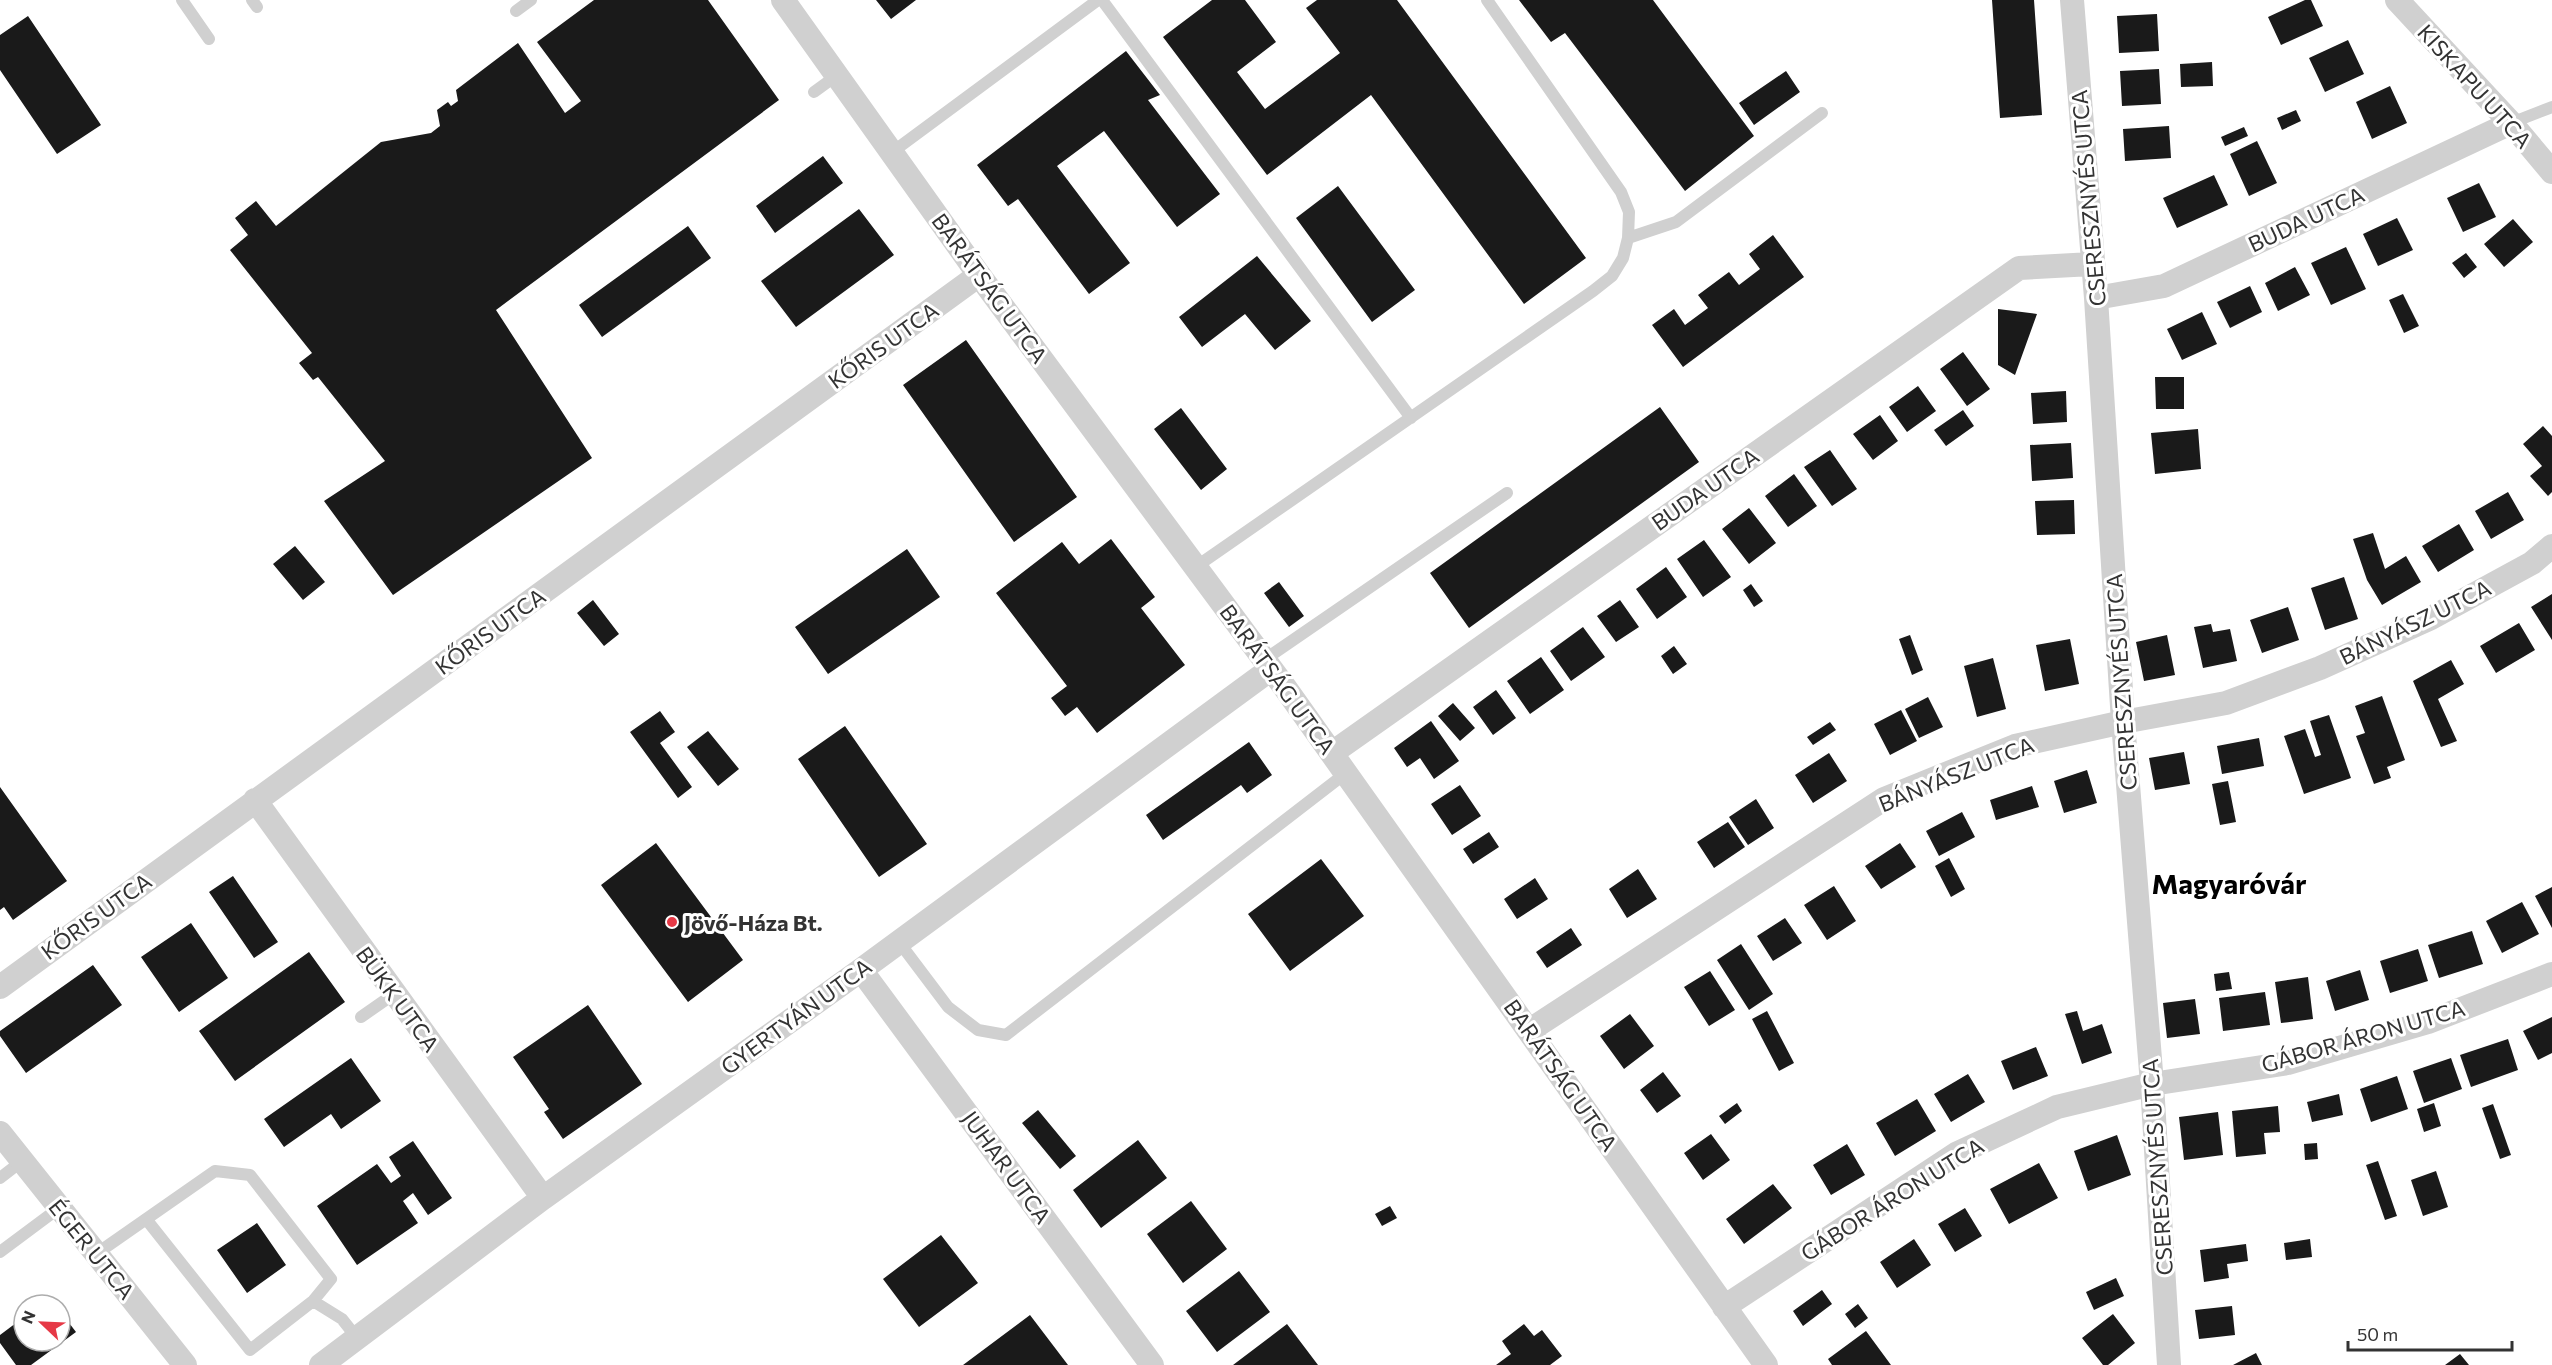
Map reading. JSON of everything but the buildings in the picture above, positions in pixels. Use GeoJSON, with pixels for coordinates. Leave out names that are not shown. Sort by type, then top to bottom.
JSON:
{"type":"FeatureCollection","features":[{"type":"Feature","properties":{"kind":"street","name":"BARÁTSÁG UTCA"},"geometry":{"type":"LineString","coordinates":[[783,0],[979,275],[1268,664],[1766,1365]]}},
{"type":"Feature","properties":{"kind":"street","name":"CSERESZNYÉS UTCA"},"geometry":{"type":"LineString","coordinates":[[2072,0],[2096,298],[2123,722],[2152,1084],[2169,1365]]}},
{"type":"Feature","properties":{"kind":"street","name":"KISKAPU UTCA"},"geometry":{"type":"LineString","coordinates":[[2397,0],[2511,123],[2552,172]]}},
{"type":"Feature","properties":{"kind":"street","name":"BUDA UTCA"},"geometry":{"type":"LineString","coordinates":[[2096,298],[2164,286],[2511,123]]}},
{"type":"Feature","properties":{"kind":"street","name":"BUDA UTCA"},"geometry":{"type":"LineString","coordinates":[[1332,753],[2019,268],[2092,264]]}},
{"type":"Feature","properties":{"kind":"street","name":"KŐRIS UTCA"},"geometry":{"type":"LineString","coordinates":[[0,987],[979,275]]}},
{"type":"Feature","properties":{"kind":"street","name":"BÁNYÁSZ UTCA"},"geometry":{"type":"LineString","coordinates":[[1530,1030],[1884,799],[2015,746],[2123,722],[2226,703],[2320,668],[2431,618],[2532,562],[2552,546]]}},
{"type":"Feature","properties":{"kind":"street","name":"GYERTYÁN UTCA"},"geometry":{"type":"LineString","coordinates":[[321,1365],[543,1198],[899,942],[1268,664]]}},
{"type":"Feature","properties":{"kind":"street","name":"BÜKK UTCA"},"geometry":{"type":"LineString","coordinates":[[255,800],[543,1198]]}},
{"type":"Feature","properties":{"kind":"street","name":"JUHAR UTCA"},"geometry":{"type":"LineString","coordinates":[[861,970],[1152,1365]]}},
{"type":"Feature","properties":{"kind":"street","name":"GÁBOR ÁRON UTCA"},"geometry":{"type":"LineString","coordinates":[[1724,1307],[1956,1154],[2057,1107],[2152,1084],[2288,1063],[2428,1022],[2552,974]]}},
{"type":"Feature","properties":{"kind":"street","name":"ÉGER UTCA"},"geometry":{"type":"LineString","coordinates":[[0,1133],[185,1365]]}},
{"type":"Feature","properties":{"kind":"lane"},"geometry":{"type":"LineString","coordinates":[[182,0],[209,39]]}},
{"type":"Feature","properties":{"kind":"lane"},"geometry":{"type":"LineString","coordinates":[[516,11],[531,0]]}},
{"type":"Feature","properties":{"kind":"lane"},"geometry":{"type":"LineString","coordinates":[[891,153],[1098,0]]}},
{"type":"Feature","properties":{"kind":"lane"},"geometry":{"type":"LineString","coordinates":[[1102,0],[1411,418]]}},
{"type":"Feature","properties":{"kind":"lane"},"geometry":{"type":"LineString","coordinates":[[1197,566],[1612,276],[1623,258],[1628,238],[1629,212],[1621,192],[1487,0]]}},
{"type":"Feature","properties":{"kind":"lane"},"geometry":{"type":"LineString","coordinates":[[814,92],[836,76]]}},
{"type":"Feature","properties":{"kind":"lane"},"geometry":{"type":"LineString","coordinates":[[2511,123],[2552,106]]}},
{"type":"Feature","properties":{"kind":"lane"},"geometry":{"type":"LineString","coordinates":[[1628,238],[1676,222],[1822,113]]}},
{"type":"Feature","properties":{"kind":"lane"},"geometry":{"type":"LineString","coordinates":[[1268,664],[1507,493]]}},
{"type":"Feature","properties":{"kind":"lane"},"geometry":{"type":"LineString","coordinates":[[899,942],[948,1007],[978,1030],[1006,1035],[1346,773]]}},
{"type":"Feature","properties":{"kind":"lane"},"geometry":{"type":"LineString","coordinates":[[361,1017],[394,994]]}},
{"type":"Feature","properties":{"kind":"lane"},"geometry":{"type":"LineString","coordinates":[[0,1178],[22,1161]]}},
{"type":"Feature","properties":{"kind":"lane"},"geometry":{"type":"LineString","coordinates":[[96,1254],[146,1219],[215,1171],[250,1174],[332,1279],[313,1301],[250,1350],[146,1219]]}},
{"type":"Feature","properties":{"kind":"lane"},"geometry":{"type":"LineString","coordinates":[[0,1252],[59,1208]]}},
{"type":"Feature","properties":{"kind":"lane"},"geometry":{"type":"LineString","coordinates":[[313,1301],[342,1319],[357,1338]]}},
{"type":"Feature","properties":{"kind":"place","name":"Jövő-Háza Bt."},"geometry":{"type":"Point","coordinates":[672,922]}},
{"type":"Feature","properties":{"kind":"district","name":"Magyaróvár"},"geometry":{"type":"Point","coordinates":[2229,883]}}]}
